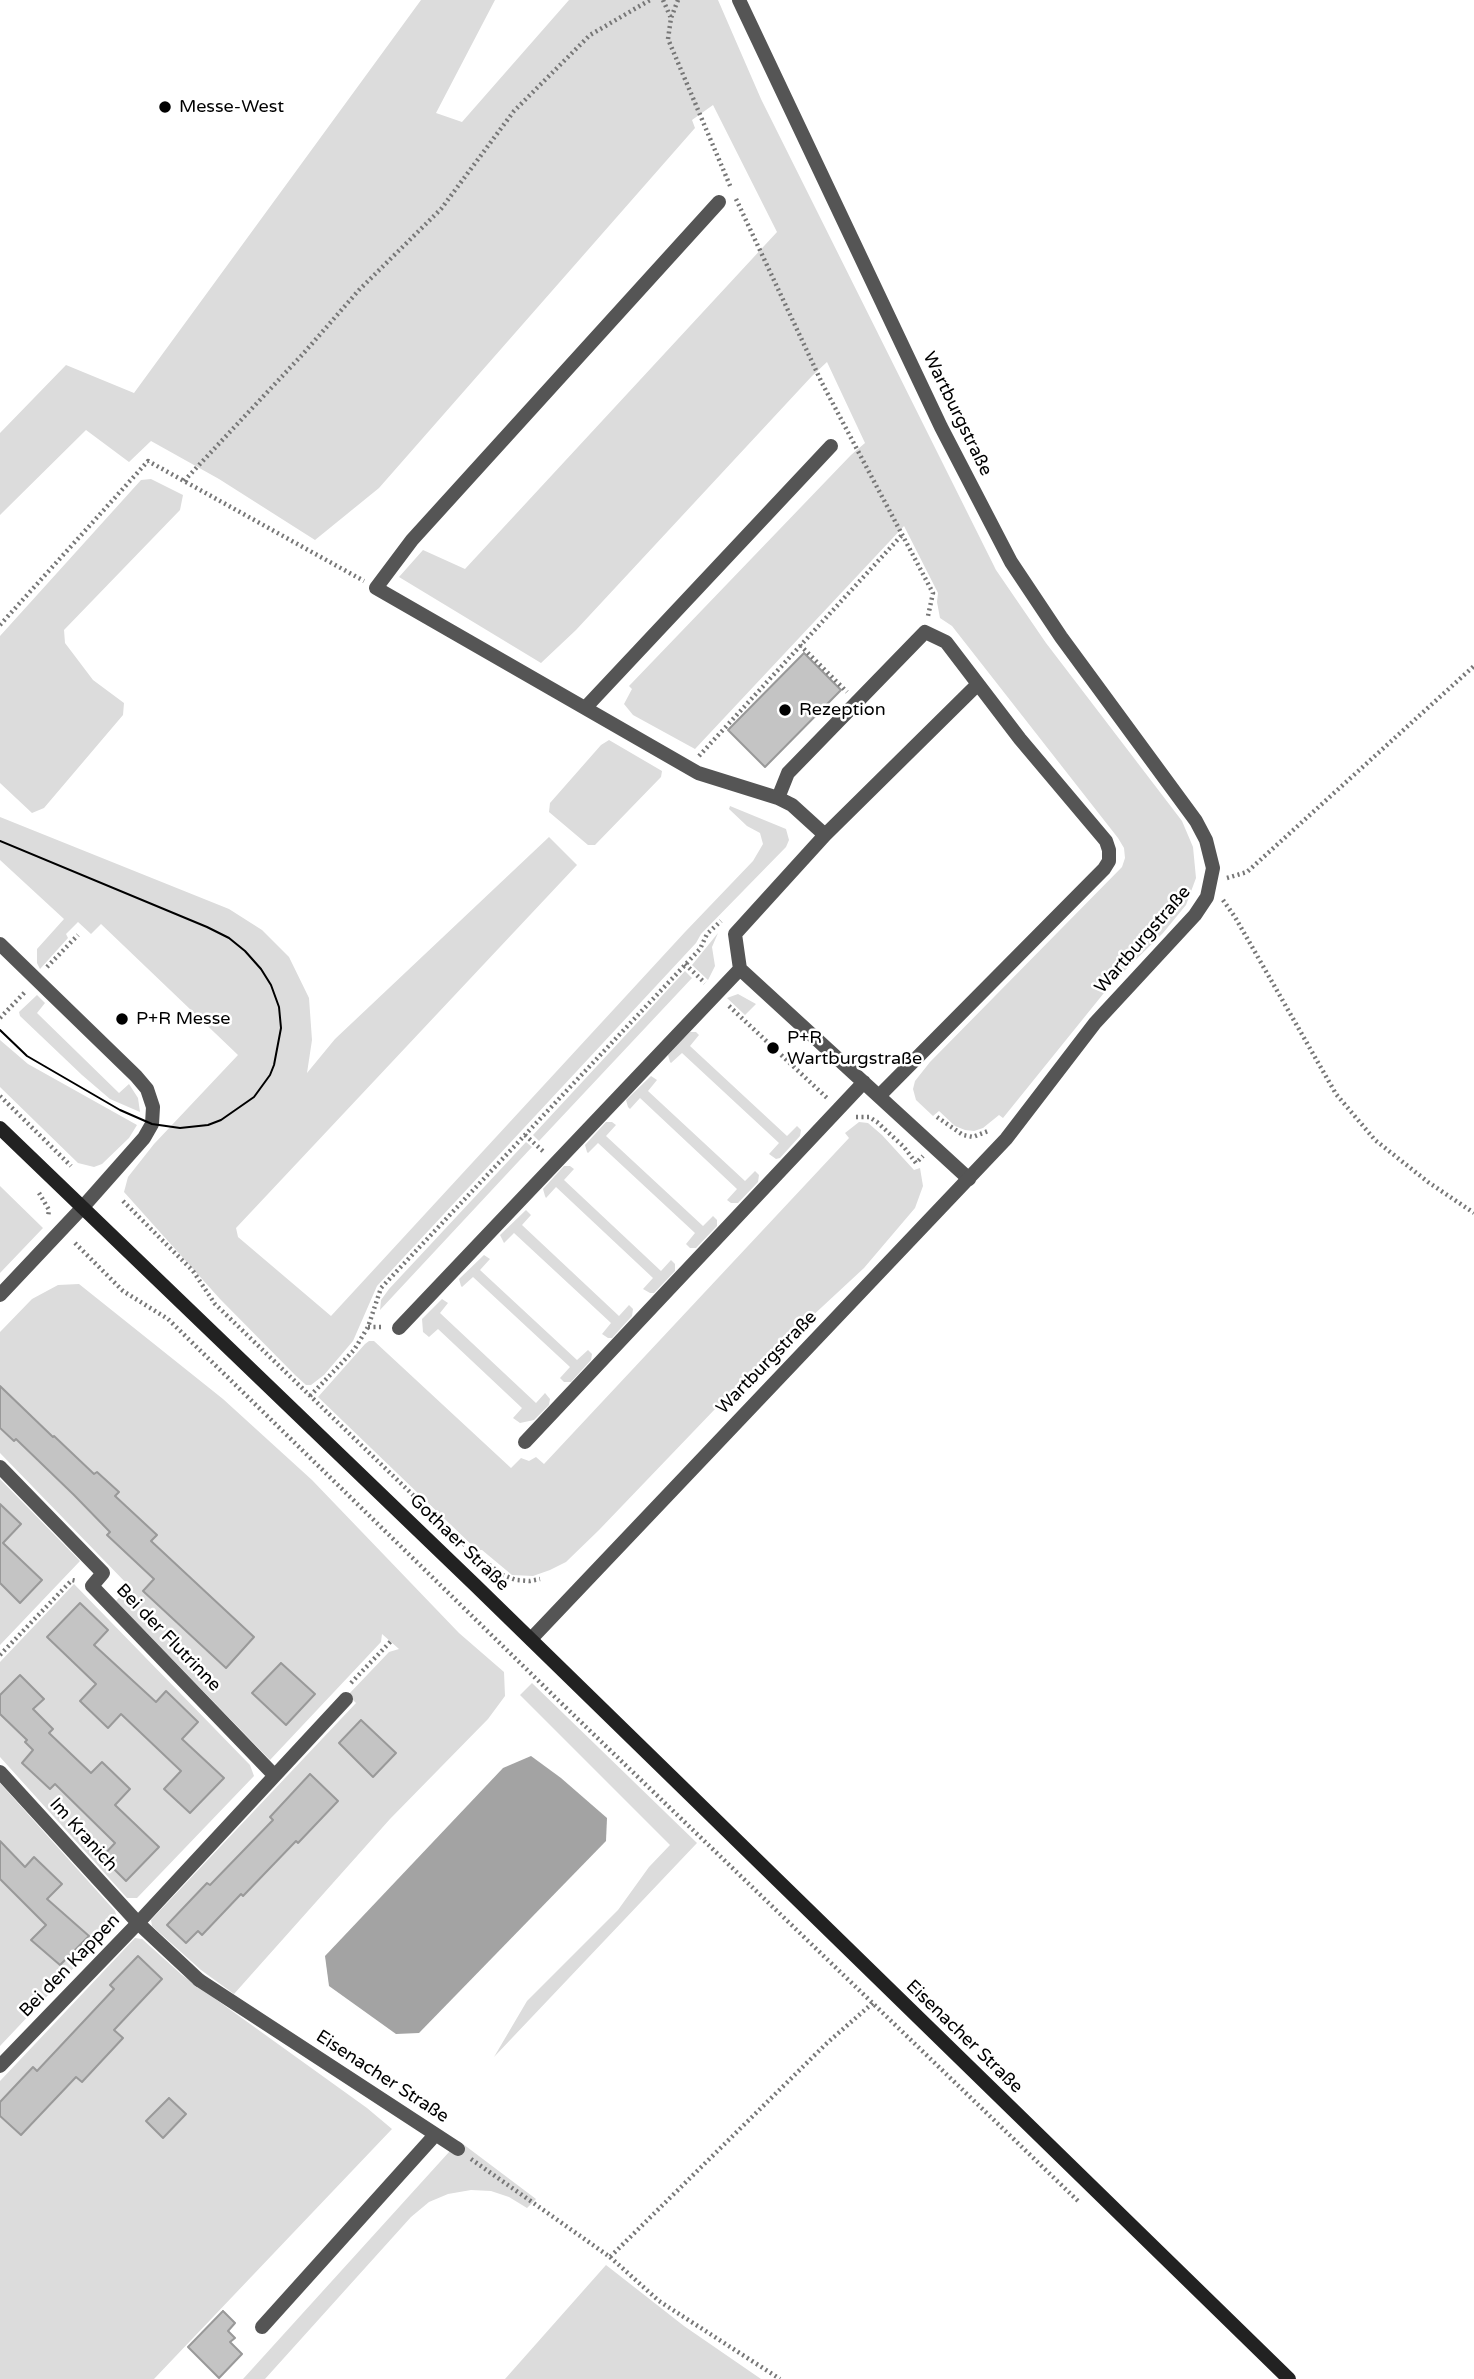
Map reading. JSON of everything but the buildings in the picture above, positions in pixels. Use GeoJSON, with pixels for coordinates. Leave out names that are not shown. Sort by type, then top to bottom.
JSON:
{"type":"FeatureCollection","features":[{"type":"Feature","properties":{"kind":"main road","name":"Gothaer Straße"},"geometry":{"type":"LineString","coordinates":[[0,1128],[531,1639],[888,1990]]}},
{"type":"Feature","properties":{"kind":"main road","name":"Eisenacher Straße"},"geometry":{"type":"LineString","coordinates":[[888,1990],[1289,2379]]}},
{"type":"Feature","properties":{"kind":"street","name":"Wartburgstraße"},"geometry":{"type":"LineString","coordinates":[[531,1639],[1006,1139],[1095,1023],[1195,915],[1207,897],[1213,869],[1209,849],[1196,821],[1061,637],[1011,562],[941,427],[739,0]]}},
{"type":"Feature","properties":{"kind":"street"},"geometry":{"type":"LineString","coordinates":[[719,202],[412,540],[376,588],[698,773],[778,798],[792,805],[825,835]]}},
{"type":"Feature","properties":{"kind":"street"},"geometry":{"type":"LineString","coordinates":[[586,707],[831,446]]}},
{"type":"Feature","properties":{"kind":"street"},"geometry":{"type":"LineString","coordinates":[[778,798],[789,773],[925,632],[946,642],[1020,739],[1106,841],[1110,850],[1109,861],[1104,869],[879,1096]]}},
{"type":"Feature","properties":{"kind":"street"},"geometry":{"type":"LineString","coordinates":[[969,1179],[740,968],[735,934],[825,835],[978,684]]}},
{"type":"Feature","properties":{"kind":"street"},"geometry":{"type":"LineString","coordinates":[[0,944],[136,1076],[147,1089],[153,1107],[152,1124],[144,1138],[0,1295]]}},
{"type":"Feature","properties":{"kind":"street"},"geometry":{"type":"LineString","coordinates":[[399,1328],[740,968]]}},
{"type":"Feature","properties":{"kind":"street"},"geometry":{"type":"LineString","coordinates":[[525,1442],[864,1082]]}},
{"type":"Feature","properties":{"kind":"street","name":"Bei der Flutrinne"},"geometry":{"type":"LineString","coordinates":[[0,1467],[103,1573],[92,1586],[274,1775]]}},
{"type":"Feature","properties":{"kind":"street"},"geometry":{"type":"LineString","coordinates":[[138,1923],[346,1699]]}},
{"type":"Feature","properties":{"kind":"street","name":"Im Kranich"},"geometry":{"type":"LineString","coordinates":[[0,1772],[138,1923]]}},
{"type":"Feature","properties":{"kind":"street","name":"Eisenacher Straße"},"geometry":{"type":"LineString","coordinates":[[138,1923],[199,1980],[458,2149]]}},
{"type":"Feature","properties":{"kind":"street","name":"Bei den Kappen"},"geometry":{"type":"LineString","coordinates":[[0,2066],[138,1923]]}},
{"type":"Feature","properties":{"kind":"street"},"geometry":{"type":"LineString","coordinates":[[262,2327],[435,2135]]}},
{"type":"Feature","properties":{"kind":"path"},"geometry":{"type":"LineString","coordinates":[[184,481],[286,373],[359,290],[441,209],[514,111],[590,35],[650,0]]}},
{"type":"Feature","properties":{"kind":"path"},"geometry":{"type":"LineString","coordinates":[[663,0],[671,18]]}},
{"type":"Feature","properties":{"kind":"path"},"geometry":{"type":"LineString","coordinates":[[678,0],[671,18],[668,39],[732,190],[822,383],[933,593],[925,632]]}},
{"type":"Feature","properties":{"kind":"path"},"geometry":{"type":"LineString","coordinates":[[0,625],[148,461],[376,588]]}},
{"type":"Feature","properties":{"kind":"path"},"geometry":{"type":"LineString","coordinates":[[688,750],[700,756],[902,535]]}},
{"type":"Feature","properties":{"kind":"path"},"geometry":{"type":"LineString","coordinates":[[800,645],[858,703]]}},
{"type":"Feature","properties":{"kind":"path"},"geometry":{"type":"LineString","coordinates":[[1474,666],[1247,872],[1211,883],[1235,917],[1336,1094],[1375,1140],[1428,1182],[1474,1213]]}},
{"type":"Feature","properties":{"kind":"path"},"geometry":{"type":"LineString","coordinates":[[310,1396],[354,1350],[368,1327],[381,1288],[700,949],[708,934],[730,912]]}},
{"type":"Feature","properties":{"kind":"path"},"geometry":{"type":"LineString","coordinates":[[685,964],[838,1109]]}},
{"type":"Feature","properties":{"kind":"path"},"geometry":{"type":"LineString","coordinates":[[0,1096],[71,1166]]}},
{"type":"Feature","properties":{"kind":"path"},"geometry":{"type":"LineString","coordinates":[[937,1117],[963,1135],[972,1137],[992,1128]]}},
{"type":"Feature","properties":{"kind":"path"},"geometry":{"type":"LineString","coordinates":[[525,1135],[555,1163]]}},
{"type":"Feature","properties":{"kind":"path"},"geometry":{"type":"LineString","coordinates":[[43,1197],[49,1210],[48,1218]]}},
{"type":"Feature","properties":{"kind":"path"},"geometry":{"type":"LineString","coordinates":[[123,1201],[192,1271],[215,1304],[472,1553],[503,1575],[516,1580],[540,1579]]}},
{"type":"Feature","properties":{"kind":"path"},"geometry":{"type":"LineString","coordinates":[[75,1243],[123,1291],[168,1319],[1078,2202]]}},
{"type":"Feature","properties":{"kind":"path"},"geometry":{"type":"LineString","coordinates":[[0,1655],[72,1580],[92,1586]]}},
{"type":"Feature","properties":{"kind":"path"},"geometry":{"type":"LineString","coordinates":[[346,1699],[345,1689],[392,1640]]}},
{"type":"Feature","properties":{"kind":"path","name":"Eisenacher Straße"},"geometry":{"type":"LineString","coordinates":[[610,2257],[827,2042],[888,1990]]}},
{"type":"Feature","properties":{"kind":"path"},"geometry":{"type":"LineString","coordinates":[[458,2149],[610,2257],[659,2301],[780,2379]]}},
{"type":"Feature","properties":{"kind":"shaded area"},"geometry":{"type":"Polygon","coordinates":[[[421,0],[495,0],[436,113],[462,122],[569,0],[718,0],[761,99],[996,570],[1046,643],[1182,821],[1193,847],[1196,878],[1186,905],[1163,933],[1112,983],[1003,1118],[999,1115],[983,1128],[974,1131],[955,1126],[939,1111],[933,1116],[916,1100],[913,1089],[915,1081],[930,1062],[1122,867],[1124,848],[952,626],[940,618],[938,593],[904,526],[695,749],[633,715],[624,704],[632,689],[629,686],[865,443],[827,362],[576,630],[541,663],[399,577],[423,550],[465,569],[777,232],[713,105],[692,120],[695,128],[379,488],[315,540],[219,479],[151,441],[129,462],[86,430],[0,515],[0,433],[66,365],[134,393],[421,0]]]}},
{"type":"Feature","properties":{"kind":"shaded area"},"geometry":{"type":"Polygon","coordinates":[[[151,479],[183,495],[180,510],[64,630],[65,643],[93,680],[124,703],[123,715],[44,808],[32,813],[0,783],[0,636],[141,480],[151,479]]]}},
{"type":"Feature","properties":{"kind":"shaded area"},"geometry":{"type":"Polygon","coordinates":[[[609,740],[662,771],[661,777],[595,845],[588,845],[549,812],[550,803],[601,745],[609,740]]]}},
{"type":"Feature","properties":{"kind":"shaded area"},"geometry":{"type":"Polygon","coordinates":[[[730,806],[786,829],[789,840],[786,847],[701,934],[696,943],[377,1286],[353,1341],[324,1375],[311,1385],[306,1385],[295,1375],[220,1299],[124,1192],[128,1177],[154,1144],[238,1055],[101,924],[91,934],[78,922],[66,934],[68,938],[40,969],[37,949],[64,919],[0,860],[0,817],[229,909],[262,930],[289,957],[309,998],[312,1040],[307,1073],[335,1039],[549,837],[577,865],[236,1228],[238,1237],[331,1316],[753,861],[763,844],[760,833],[747,826],[729,809],[730,806]]]}},
{"type":"Feature","properties":{"kind":"shaded area"},"geometry":{"type":"Polygon","coordinates":[[[718,933],[712,947],[715,966],[708,980],[692,965],[718,933]]]}},
{"type":"Feature","properties":{"kind":"shaded area"},"geometry":{"type":"Polygon","coordinates":[[[685,971],[692,978],[539,1141],[533,1135],[685,971]]]}},
{"type":"Feature","properties":{"kind":"shaded area"},"geometry":{"type":"Polygon","coordinates":[[[738,994],[756,1004],[745,1015],[727,998],[738,994]]]}},
{"type":"Feature","properties":{"kind":"shaded area"},"geometry":{"type":"Polygon","coordinates":[[[37,995],[45,1003],[37,1013],[119,1093],[129,1084],[138,1098],[140,1112],[110,1099],[20,1016],[19,1012],[37,995]]]}},
{"type":"Feature","properties":{"kind":"shaded area"},"geometry":{"type":"Polygon","coordinates":[[[690,1032],[699,1035],[690,1046],[787,1136],[797,1126],[801,1130],[800,1136],[780,1158],[776,1159],[769,1154],[779,1143],[682,1053],[670,1062],[668,1055],[690,1032]]]}},
{"type":"Feature","properties":{"kind":"shaded area"},"geometry":{"type":"Polygon","coordinates":[[[0,1040],[28,1064],[137,1125],[129,1138],[102,1164],[94,1167],[78,1163],[0,1087],[0,1040]]]}},
{"type":"Feature","properties":{"kind":"shaded area"},"geometry":{"type":"Polygon","coordinates":[[[651,1076],[657,1080],[648,1091],[745,1181],[755,1171],[759,1175],[758,1182],[738,1203],[727,1200],[737,1189],[640,1098],[630,1109],[628,1107],[626,1100],[651,1076]]]}},
{"type":"Feature","properties":{"kind":"shaded area"},"geometry":{"type":"Polygon","coordinates":[[[606,1122],[616,1125],[606,1136],[703,1226],[713,1216],[717,1220],[717,1226],[696,1248],[690,1248],[686,1244],[695,1233],[598,1143],[587,1152],[585,1145],[606,1122]]]}},
{"type":"Feature","properties":{"kind":"shaded area"},"geometry":{"type":"Polygon","coordinates":[[[859,1122],[868,1123],[882,1135],[914,1170],[920,1168],[923,1186],[915,1208],[864,1268],[739,1384],[566,1562],[533,1576],[512,1575],[482,1550],[477,1550],[318,1397],[365,1344],[374,1341],[511,1468],[521,1458],[529,1461],[536,1457],[544,1464],[849,1138],[845,1133],[859,1122]]]}},
{"type":"Feature","properties":{"kind":"shaded area"},"geometry":{"type":"Polygon","coordinates":[[[526,1142],[532,1147],[380,1310],[381,1300],[389,1289],[526,1142]]]}},
{"type":"Feature","properties":{"kind":"shaded area"},"geometry":{"type":"Polygon","coordinates":[[[564,1166],[574,1169],[564,1180],[661,1271],[671,1260],[675,1264],[675,1271],[654,1293],[643,1289],[653,1278],[556,1187],[546,1198],[543,1189],[564,1166]]]}},
{"type":"Feature","properties":{"kind":"shaded area"},"geometry":{"type":"Polygon","coordinates":[[[0,1186],[43,1228],[0,1273],[0,1186]]]}},
{"type":"Feature","properties":{"kind":"shaded area"},"geometry":{"type":"Polygon","coordinates":[[[526,1210],[531,1215],[522,1225],[619,1316],[629,1305],[633,1309],[632,1316],[612,1338],[602,1334],[611,1323],[514,1233],[504,1243],[500,1235],[526,1210]]]}},
{"type":"Feature","properties":{"kind":"shaded area"},"geometry":{"type":"Polygon","coordinates":[[[484,1255],[490,1259],[480,1270],[577,1360],[588,1350],[592,1354],[591,1360],[571,1382],[564,1382],[560,1378],[570,1367],[473,1277],[461,1286],[459,1279],[484,1255]]]}},
{"type":"Feature","properties":{"kind":"shaded area"},"geometry":{"type":"Polygon","coordinates":[[[79,1284],[223,1399],[312,1480],[459,1633],[504,1672],[505,1696],[488,1719],[390,1819],[234,1994],[201,1970],[152,1926],[151,1920],[356,1703],[348,1695],[389,1652],[399,1649],[382,1634],[381,1642],[270,1760],[116,1601],[129,1586],[0,1453],[0,1332],[32,1299],[58,1285],[79,1284]]]}},
{"type":"Feature","properties":{"kind":"shaded area"},"geometry":{"type":"Polygon","coordinates":[[[442,1299],[448,1303],[440,1313],[536,1403],[545,1393],[550,1399],[549,1405],[534,1420],[520,1423],[513,1418],[522,1408],[438,1329],[429,1337],[423,1332],[422,1319],[442,1299]]]}},
{"type":"Feature","properties":{"kind":"shaded area"},"geometry":{"type":"Polygon","coordinates":[[[0,1479],[80,1561],[0,1645],[0,1479]]]}},
{"type":"Feature","properties":{"kind":"shaded area"},"geometry":{"type":"Polygon","coordinates":[[[74,1584],[250,1765],[254,1776],[137,1898],[127,1898],[0,1757],[0,1662],[74,1584]]]}},
{"type":"Feature","properties":{"kind":"shaded area"},"geometry":{"type":"Polygon","coordinates":[[[532,1683],[697,1843],[494,2057],[527,2001],[618,1910],[649,1867],[670,1845],[520,1695],[532,1683]]]}},
{"type":"Feature","properties":{"kind":"shaded area"},"geometry":{"type":"Polygon","coordinates":[[[531,1756],[607,1818],[606,1841],[419,2033],[396,2034],[329,1986],[325,1956],[503,1768],[531,1756]]]}},
{"type":"Feature","properties":{"kind":"shaded area"},"geometry":{"type":"Polygon","coordinates":[[[0,1783],[115,1911],[118,1921],[0,2046],[0,1783]]]}},
{"type":"Feature","properties":{"kind":"shaded area"},"geometry":{"type":"Polygon","coordinates":[[[135,1938],[142,1939],[182,1975],[367,2108],[392,2129],[154,2379],[0,2379],[0,2081],[135,1938]]]}},
{"type":"Feature","properties":{"kind":"shaded area"},"geometry":{"type":"Polygon","coordinates":[[[459,2141],[536,2199],[527,2208],[509,2197],[491,2191],[471,2190],[448,2194],[429,2202],[411,2217],[265,2379],[243,2379],[459,2141]]]}},
{"type":"Feature","properties":{"kind":"shaded area"},"geometry":{"type":"Polygon","coordinates":[[[606,2265],[684,2326],[761,2379],[505,2379],[606,2265]]]}},
{"type":"Feature","properties":{"kind":"tram line"},"geometry":{"type":"LineString","coordinates":[[0,841],[229,938],[245,951],[271,985],[279,1007],[281,1028],[274,1065],[254,1097],[221,1120],[208,1125],[180,1128],[152,1124],[120,1110],[27,1056],[0,1030]]}},
{"type":"Feature","properties":{"kind":"place","name":"Messe-West"},"geometry":{"type":"Point","coordinates":[165,107]}},
{"type":"Feature","properties":{"kind":"place","name":"Rezeption"},"geometry":{"type":"Point","coordinates":[785,710]}},
{"type":"Feature","properties":{"kind":"place","name":"P+R Messe"},"geometry":{"type":"Point","coordinates":[122,1019]}},
{"type":"Feature","properties":{"kind":"place","name":"P+R Wartburgstraße"},"geometry":{"type":"Point","coordinates":[773,1048]}}]}
